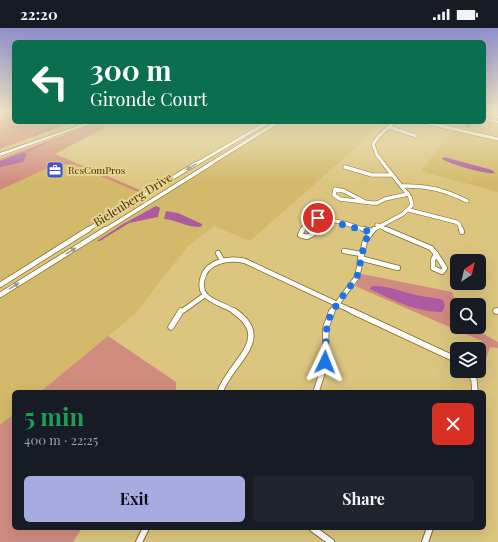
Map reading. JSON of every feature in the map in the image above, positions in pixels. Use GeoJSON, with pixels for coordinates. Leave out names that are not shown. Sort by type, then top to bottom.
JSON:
{"type":"FeatureCollection","features":[{"type":"Feature","properties":{"kind":"highway"},"geometry":{"type":"LineString","coordinates":[[0,151],[43,135]]}},
{"type":"Feature","properties":{"kind":"highway"},"geometry":{"type":"LineString","coordinates":[[0,156],[58,135]]}},
{"type":"Feature","properties":{"kind":"street","name":"Bielenberg Drive"},"geometry":{"type":"LineString","coordinates":[[0,285],[131,202],[246,135]]}},
{"type":"Feature","properties":{"kind":"street","name":"Bielenberg Drive"},"geometry":{"type":"LineString","coordinates":[[0,295],[257,135]]}},
{"type":"Feature","properties":{"kind":"street"},"geometry":{"type":"LineString","coordinates":[[317,390],[325,364],[327,322],[337,304],[357,277],[365,241],[377,225],[409,210],[412,203],[408,194],[378,157],[372,144],[381,135]]}},
{"type":"Feature","properties":{"kind":"street"},"geometry":{"type":"LineString","coordinates":[[480,135],[498,139]]}},
{"type":"Feature","properties":{"kind":"street"},"geometry":{"type":"LineString","coordinates":[[345,167],[372,175],[392,175]]}},
{"type":"Feature","properties":{"kind":"street"},"geometry":{"type":"LineString","coordinates":[[402,186],[423,185],[435,187],[467,201]]}},
{"type":"Feature","properties":{"kind":"street"},"geometry":{"type":"LineString","coordinates":[[365,202],[344,191],[335,189],[334,195],[338,199],[365,202],[377,203],[385,198],[408,194]]}},
{"type":"Feature","properties":{"kind":"street"},"geometry":{"type":"LineString","coordinates":[[409,210],[456,222],[460,225],[462,232]]}},
{"type":"Feature","properties":{"kind":"street"},"geometry":{"type":"LineString","coordinates":[[305,225],[312,219],[322,218],[371,232]]}},
{"type":"Feature","properties":{"kind":"street"},"geometry":{"type":"LineString","coordinates":[[377,225],[431,248],[436,254]]}},
{"type":"Feature","properties":{"kind":"street"},"geometry":{"type":"LineString","coordinates":[[344,251],[398,268]]}},
{"type":"Feature","properties":{"kind":"street"},"geometry":{"type":"LineString","coordinates":[[218,253],[222,260]]}},
{"type":"Feature","properties":{"kind":"street"},"geometry":{"type":"LineString","coordinates":[[221,390],[226,379],[247,349],[251,338],[251,332],[243,317],[205,294],[201,287],[203,277],[210,267],[222,260],[234,259],[245,261],[450,357]]}},
{"type":"Feature","properties":{"kind":"street"},"geometry":{"type":"LineString","coordinates":[[171,327],[182,310],[205,294]]}},
{"type":"Feature","properties":{"kind":"street"},"geometry":{"type":"LineString","coordinates":[[473,378],[474,390]]}},
{"type":"Feature","properties":{"kind":"street"},"geometry":{"type":"LineString","coordinates":[[139,542],[145,530]]}},
{"type":"Feature","properties":{"kind":"street"},"geometry":{"type":"LineString","coordinates":[[315,530],[331,542]]}},
{"type":"Feature","properties":{"kind":"street"},"geometry":{"type":"LineString","coordinates":[[425,542],[429,530]]}},
{"type":"Feature","properties":{"kind":"shaded area"},"geometry":{"type":"Polygon","coordinates":[[[0,135],[38,135],[0,149],[0,135]]]}},
{"type":"Feature","properties":{"kind":"shaded area"},"geometry":{"type":"Polygon","coordinates":[[[64,135],[91,135],[55,154],[140,190],[138,192],[75,165],[69,164],[52,166],[0,190],[0,159],[64,135]]]}},
{"type":"Feature","properties":{"kind":"shaded area"},"geometry":{"type":"Polygon","coordinates":[[[260,135],[370,135],[250,241],[214,226],[187,247],[135,314],[42,390],[12,390],[12,416],[0,425],[0,297],[260,135]]]}},
{"type":"Feature","properties":{"kind":"shaded area"},"geometry":{"type":"Polygon","coordinates":[[[449,135],[473,135],[498,141],[498,192],[421,171],[449,135]]]}},
{"type":"Feature","properties":{"kind":"shaded area"},"geometry":{"type":"Polygon","coordinates":[[[485,135],[498,135],[498,138],[485,135]]]}},
{"type":"Feature","properties":{"kind":"shaded area"},"geometry":{"type":"Polygon","coordinates":[[[35,146],[147,192],[0,282],[0,159],[35,146]]]}},
{"type":"Feature","properties":{"kind":"shaded area"},"geometry":{"type":"Polygon","coordinates":[[[24,152],[27,154],[23,162],[0,167],[0,161],[24,152]]]}},
{"type":"Feature","properties":{"kind":"shaded area"},"geometry":{"type":"Polygon","coordinates":[[[444,157],[492,170],[495,173],[476,171],[460,166],[442,159],[444,157]]]}},
{"type":"Feature","properties":{"kind":"shaded area"},"geometry":{"type":"Polygon","coordinates":[[[156,206],[160,208],[158,217],[129,223],[100,241],[97,241],[123,224],[156,206]]]}},
{"type":"Feature","properties":{"kind":"shaded area"},"geometry":{"type":"Polygon","coordinates":[[[166,211],[178,213],[202,224],[202,226],[194,227],[164,219],[166,211]]]}},
{"type":"Feature","properties":{"kind":"shaded area"},"geometry":{"type":"Polygon","coordinates":[[[362,274],[452,292],[454,298],[450,298],[450,327],[355,286],[362,274]]]}},
{"type":"Feature","properties":{"kind":"shaded area"},"geometry":{"type":"Polygon","coordinates":[[[372,286],[384,287],[424,297],[440,299],[443,300],[445,306],[442,312],[433,312],[415,308],[397,302],[370,289],[372,286]]]}},
{"type":"Feature","properties":{"kind":"shaded area"},"geometry":{"type":"Polygon","coordinates":[[[466,334],[484,334],[498,342],[498,348],[490,347],[486,359],[486,342],[466,334]]]}},
{"type":"Feature","properties":{"kind":"shaded area"},"geometry":{"type":"Polygon","coordinates":[[[108,336],[176,382],[176,390],[42,390],[108,336]]]}},
{"type":"Feature","properties":{"kind":"shaded area"},"geometry":{"type":"Polygon","coordinates":[[[12,416],[12,530],[81,530],[73,542],[0,542],[0,425],[12,416]]]}},
{"type":"Feature","properties":{"kind":"waterway"},"geometry":{"type":"LineString","coordinates":[[26,152],[47,142]]}},
{"type":"Feature","properties":{"kind":"place","name":"ResComPros"},"geometry":{"type":"Point","coordinates":[55,170]}},
{"type":"Feature","properties":{"kind":"route"},"geometry":{"type":"LineString","coordinates":[[318,218],[371,232],[365,241],[357,277],[331,313],[327,322],[325,332],[325,362]]}}]}
